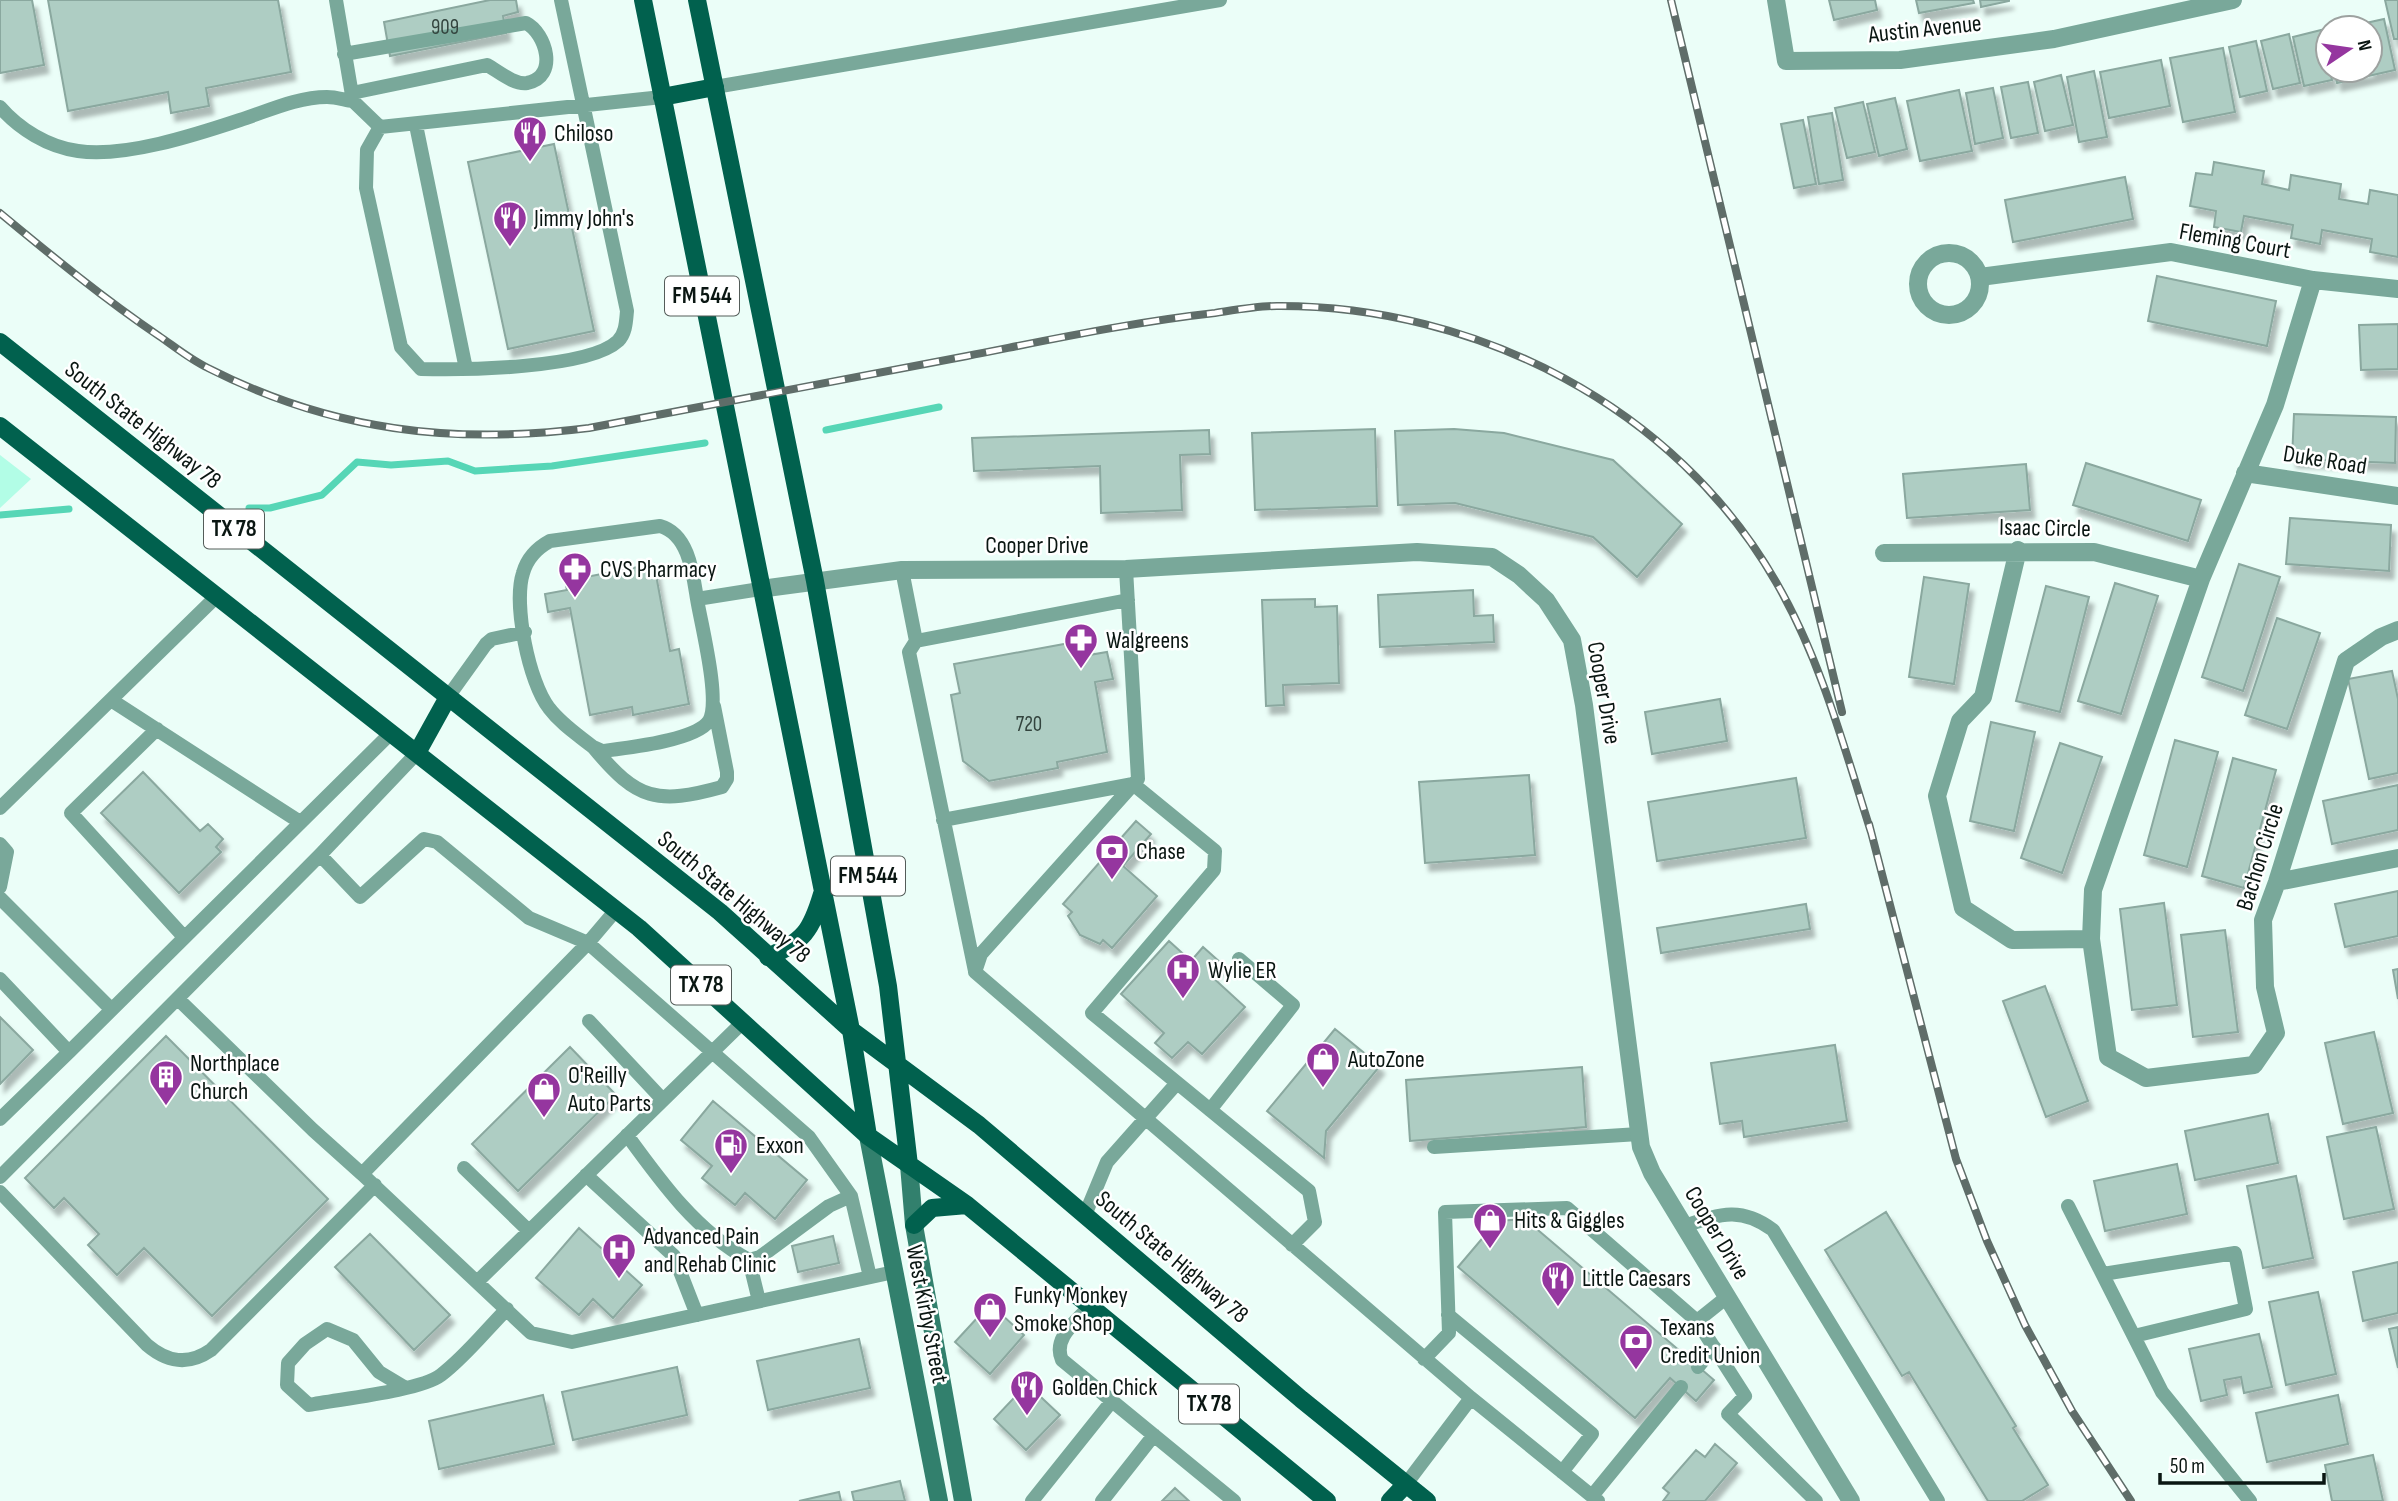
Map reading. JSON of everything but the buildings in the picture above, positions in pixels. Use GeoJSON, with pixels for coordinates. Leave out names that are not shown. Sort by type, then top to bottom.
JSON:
{"type":"FeatureCollection","features":[{"type":"Feature","properties":{"kind":"main road","name":"FM 544"},"geometry":{"type":"LineString","coordinates":[[643,0],[850,1030],[868,1136]]}},
{"type":"Feature","properties":{"kind":"main road","name":"FM 544"},"geometry":{"type":"LineString","coordinates":[[697,0],[815,581],[888,986],[909,1165]]}},
{"type":"Feature","properties":{"kind":"main road"},"geometry":{"type":"LineString","coordinates":[[662,97],[715,87]]}},
{"type":"Feature","properties":{"kind":"main road","name":"South State Highway 78"},"geometry":{"type":"LineString","coordinates":[[0,342],[720,912],[850,1030],[979,1125],[1427,1501]]}},
{"type":"Feature","properties":{"kind":"main road","name":"TX 78"},"geometry":{"type":"LineString","coordinates":[[0,426],[616,910],[868,1136],[967,1205],[1327,1501]]}},
{"type":"Feature","properties":{"kind":"main road"},"geometry":{"type":"LineString","coordinates":[[417,753],[448,697]]}},
{"type":"Feature","properties":{"kind":"main road"},"geometry":{"type":"LineString","coordinates":[[768,957],[792,947],[809,930],[822,891]]}},
{"type":"Feature","properties":{"kind":"main road","name":"West Kirby Street"},"geometry":{"type":"LineString","coordinates":[[868,1136],[939,1501]]}},
{"type":"Feature","properties":{"kind":"main road","name":"West Kirby Street"},"geometry":{"type":"LineString","coordinates":[[909,1165],[914,1226],[963,1501]]}},
{"type":"Feature","properties":{"kind":"main road"},"geometry":{"type":"LineString","coordinates":[[914,1226],[932,1208],[967,1205]]}},
{"type":"Feature","properties":{"kind":"main road"},"geometry":{"type":"LineString","coordinates":[[1390,1501],[1406,1484]]}},
{"type":"Feature","properties":{"kind":"street","name":"Austin Avenue"},"geometry":{"type":"LineString","coordinates":[[1776,0],[1786,61],[1900,60],[2042,41],[2233,0]]}},
{"type":"Feature","properties":{"kind":"street","name":"Fleming Court"},"geometry":{"type":"LineString","coordinates":[[1980,277],[2172,252],[2313,280],[2398,289]]}},
{"type":"Feature","properties":{"kind":"street","name":"Bachon Circle"},"geometry":{"type":"LineString","coordinates":[[2313,280],[2275,405],[2201,579],[2093,890],[2091,939],[2108,1057],[2146,1078],[2254,1065],[2276,1033],[2265,987],[2263,920],[2346,661],[2381,637],[2398,630]]}},
{"type":"Feature","properties":{"kind":"street","name":"Duke Road"},"geometry":{"type":"LineString","coordinates":[[2245,472],[2398,496]]}},
{"type":"Feature","properties":{"kind":"street"},"geometry":{"type":"LineString","coordinates":[[2018,551],[1983,697],[1960,721],[1937,796],[1963,908],[2012,940],[2091,939]]}},
{"type":"Feature","properties":{"kind":"street","name":"Cooper Drive"},"geometry":{"type":"LineString","coordinates":[[760,589],[902,570],[1126,569],[1417,552],[1492,557],[1519,575],[1546,600],[1572,640],[1584,705],[1639,1134],[1652,1173],[1848,1500]]}},
{"type":"Feature","properties":{"kind":"street","name":"Isaac Circle"},"geometry":{"type":"LineString","coordinates":[[1884,553],[2094,552],[2201,579]]}},
{"type":"Feature","properties":{"kind":"street"},"geometry":{"type":"LineString","coordinates":[[2277,883],[2398,858]]}},
{"type":"Feature","properties":{"kind":"lane"},"geometry":{"type":"LineString","coordinates":[[336,0],[353,97],[380,127]]}},
{"type":"Feature","properties":{"kind":"lane"},"geometry":{"type":"LineString","coordinates":[[380,127],[367,150],[366,188],[401,347],[421,369],[540,366],[596,352],[618,342],[626,328],[627,311],[561,0]]}},
{"type":"Feature","properties":{"kind":"lane"},"geometry":{"type":"LineString","coordinates":[[715,87],[1220,0]]}},
{"type":"Feature","properties":{"kind":"lane"},"geometry":{"type":"LineString","coordinates":[[0,107],[13,122],[43,140],[78,151],[120,150],[183,137],[276,106],[326,97],[353,97],[487,65],[513,80],[527,83],[540,75],[546,63],[547,52],[535,27],[526,23],[344,54]]}},
{"type":"Feature","properties":{"kind":"lane"},"geometry":{"type":"LineString","coordinates":[[380,127],[662,97]]}},
{"type":"Feature","properties":{"kind":"lane"},"geometry":{"type":"LineString","coordinates":[[416,125],[466,369]]}},
{"type":"Feature","properties":{"kind":"lane"},"geometry":{"type":"LineString","coordinates":[[639,528],[667,528],[679,540],[690,561],[697,599],[727,779],[722,787],[652,797],[616,772],[593,747],[560,720],[539,692],[525,632],[520,595],[523,573],[535,551],[550,541],[639,528]]}},
{"type":"Feature","properties":{"kind":"lane"},"geometry":{"type":"LineString","coordinates":[[975,972],[981,954],[1138,779],[1126,569]]}},
{"type":"Feature","properties":{"kind":"lane"},"geometry":{"type":"LineString","coordinates":[[902,570],[916,641],[909,652],[975,972],[1424,1359],[1595,1499],[1681,1387]]}},
{"type":"Feature","properties":{"kind":"lane"},"geometry":{"type":"LineString","coordinates":[[697,599],[760,589]]}},
{"type":"Feature","properties":{"kind":"lane"},"geometry":{"type":"LineString","coordinates":[[0,808],[217,596]]}},
{"type":"Feature","properties":{"kind":"lane"},"geometry":{"type":"LineString","coordinates":[[916,641],[1128,600]]}},
{"type":"Feature","properties":{"kind":"lane"},"geometry":{"type":"LineString","coordinates":[[448,697],[486,644],[492,639],[525,632]]}},
{"type":"Feature","properties":{"kind":"lane"},"geometry":{"type":"LineString","coordinates":[[111,700],[300,822]]}},
{"type":"Feature","properties":{"kind":"lane"},"geometry":{"type":"LineString","coordinates":[[593,747],[602,751],[612,750],[694,733],[709,721],[713,701]]}},
{"type":"Feature","properties":{"kind":"lane"},"geometry":{"type":"LineString","coordinates":[[157,729],[71,813],[184,937]]}},
{"type":"Feature","properties":{"kind":"lane"},"geometry":{"type":"LineString","coordinates":[[0,1119],[391,733]]}},
{"type":"Feature","properties":{"kind":"lane"},"geometry":{"type":"LineString","coordinates":[[0,1177],[320,855],[417,753]]}},
{"type":"Feature","properties":{"kind":"lane"},"geometry":{"type":"LineString","coordinates":[[943,820],[1133,785],[1215,851],[1214,870],[1092,1013],[1309,1191],[1315,1222],[1292,1245]]}},
{"type":"Feature","properties":{"kind":"lane"},"geometry":{"type":"LineString","coordinates":[[320,855],[360,897],[424,839],[437,842],[529,918],[588,943],[809,1137],[851,1196],[870,1277]]}},
{"type":"Feature","properties":{"kind":"lane"},"geometry":{"type":"LineString","coordinates":[[0,844],[7,852],[0,887]]}},
{"type":"Feature","properties":{"kind":"lane"},"geometry":{"type":"LineString","coordinates":[[0,898],[111,1009]]}},
{"type":"Feature","properties":{"kind":"lane"},"geometry":{"type":"LineString","coordinates":[[362,1174],[588,943],[616,910]]}},
{"type":"Feature","properties":{"kind":"lane"},"geometry":{"type":"LineString","coordinates":[[1210,1110],[1293,1005],[1240,959]]}},
{"type":"Feature","properties":{"kind":"lane"},"geometry":{"type":"LineString","coordinates":[[0,979],[69,1052]]}},
{"type":"Feature","properties":{"kind":"lane"},"geometry":{"type":"LineString","coordinates":[[178,999],[303,1121],[375,1185],[531,1333],[572,1342],[894,1272]]}},
{"type":"Feature","properties":{"kind":"lane"},"geometry":{"type":"LineString","coordinates":[[589,1021],[663,1100]]}},
{"type":"Feature","properties":{"kind":"lane"},"geometry":{"type":"LineString","coordinates":[[478,1281],[743,1022]]}},
{"type":"Feature","properties":{"kind":"lane"},"geometry":{"type":"LineString","coordinates":[[1085,1215],[1107,1162],[1177,1083]]}},
{"type":"Feature","properties":{"kind":"lane"},"geometry":{"type":"LineString","coordinates":[[1434,1147],[1639,1134]]}},
{"type":"Feature","properties":{"kind":"lane"},"geometry":{"type":"LineString","coordinates":[[628,1135],[667,1191],[729,1250],[749,1260],[760,1257],[828,1206],[851,1196]]}},
{"type":"Feature","properties":{"kind":"lane"},"geometry":{"type":"LineString","coordinates":[[464,1168],[529,1231]]}},
{"type":"Feature","properties":{"kind":"lane"},"geometry":{"type":"LineString","coordinates":[[586,1175],[674,1256],[697,1315]]}},
{"type":"Feature","properties":{"kind":"lane"},"geometry":{"type":"LineString","coordinates":[[0,1192],[148,1345],[162,1357],[173,1361],[203,1355],[211,1350],[375,1185]]}},
{"type":"Feature","properties":{"kind":"lane"},"geometry":{"type":"LineString","coordinates":[[2068,1206],[2162,1392],[2250,1501]]}},
{"type":"Feature","properties":{"kind":"lane"},"geometry":{"type":"LineString","coordinates":[[1424,1359],[1449,1334],[1445,1212],[1567,1208],[1697,1321],[1745,1396],[1728,1414],[1816,1501]]}},
{"type":"Feature","properties":{"kind":"lane"},"geometry":{"type":"LineString","coordinates":[[1684,1226],[1721,1214],[1755,1217],[1773,1230],[1938,1501]]}},
{"type":"Feature","properties":{"kind":"lane"},"geometry":{"type":"LineString","coordinates":[[2103,1274],[2235,1253],[2246,1309],[2134,1336]]}},
{"type":"Feature","properties":{"kind":"lane"},"geometry":{"type":"LineString","coordinates":[[749,1260],[759,1301]]}},
{"type":"Feature","properties":{"kind":"lane"},"geometry":{"type":"LineString","coordinates":[[1697,1321],[1727,1297]]}},
{"type":"Feature","properties":{"kind":"lane"},"geometry":{"type":"LineString","coordinates":[[1090,1306],[1061,1339],[1059,1354],[1234,1501]]}},
{"type":"Feature","properties":{"kind":"lane"},"geometry":{"type":"LineString","coordinates":[[404,1387],[379,1372],[353,1340],[327,1329],[305,1343],[288,1363],[287,1385],[309,1405],[404,1387],[441,1376],[507,1309]]}},
{"type":"Feature","properties":{"kind":"lane"},"geometry":{"type":"LineString","coordinates":[[1448,1315],[1592,1434],[1562,1472]]}},
{"type":"Feature","properties":{"kind":"lane"},"geometry":{"type":"LineString","coordinates":[[1698,1367],[1714,1348]]}},
{"type":"Feature","properties":{"kind":"lane"},"geometry":{"type":"LineString","coordinates":[[1406,1484],[1471,1398]]}},
{"type":"Feature","properties":{"kind":"lane"},"geometry":{"type":"LineString","coordinates":[[1032,1501],[1112,1401]]}},
{"type":"Feature","properties":{"kind":"lane"},"geometry":{"type":"LineString","coordinates":[[1101,1501],[1154,1435]]}},
{"type":"Feature","properties":{"kind":"green space"},"geometry":{"type":"Polygon","coordinates":[[[0,455],[31,479],[0,508],[0,455]]]}},
{"type":"Feature","properties":{"kind":"waterway"},"geometry":{"type":"LineString","coordinates":[[826,430],[939,407]]}},
{"type":"Feature","properties":{"kind":"waterway"},"geometry":{"type":"LineString","coordinates":[[249,508],[270,508],[322,495],[357,462],[391,465],[448,461],[475,471],[552,466],[705,443]]}},
{"type":"Feature","properties":{"kind":"waterway"},"geometry":{"type":"LineString","coordinates":[[0,515],[69,509]]}},
{"type":"Feature","properties":{"kind":"railway"},"geometry":{"type":"LineString","coordinates":[[1671,0],[1842,712]]}},
{"type":"Feature","properties":{"kind":"railway"},"geometry":{"type":"LineString","coordinates":[[0,213],[118,307],[208,368],[254,389],[347,419],[441,433],[489,435],[589,428],[1091,332],[1262,307],[1351,310],[1425,324],[1496,347],[1564,378],[1627,418],[1684,465],[1734,520],[1776,582],[1806,642],[1841,736],[1871,832]]}},
{"type":"Feature","properties":{"kind":"railway"},"geometry":{"type":"LineString","coordinates":[[1869,824],[1956,1159],[1987,1241],[2025,1325],[2072,1411],[2131,1501]]}},
{"type":"Feature","properties":{"kind":"place","name":"Chiloso"},"geometry":{"type":"Point","coordinates":[530,163]}},
{"type":"Feature","properties":{"kind":"place","name":"Jimmy John's"},"geometry":{"type":"Point","coordinates":[510,248]}},
{"type":"Feature","properties":{"kind":"place","name":"CVS Pharmacy"},"geometry":{"type":"Point","coordinates":[575,599]}},
{"type":"Feature","properties":{"kind":"place","name":"Walgreens"},"geometry":{"type":"Point","coordinates":[1081,670]}},
{"type":"Feature","properties":{"kind":"place","name":"Chase"},"geometry":{"type":"Point","coordinates":[1112,881]}},
{"type":"Feature","properties":{"kind":"place","name":"Wylie ER"},"geometry":{"type":"Point","coordinates":[1183,1000]}},
{"type":"Feature","properties":{"kind":"place","name":"AutoZone"},"geometry":{"type":"Point","coordinates":[1323,1089]}},
{"type":"Feature","properties":{"kind":"place","name":"Northplace Church"},"geometry":{"type":"Point","coordinates":[166,1107]}},
{"type":"Feature","properties":{"kind":"place","name":"O'Reilly Auto Parts"},"geometry":{"type":"Point","coordinates":[544,1119]}},
{"type":"Feature","properties":{"kind":"place","name":"Exxon"},"geometry":{"type":"Point","coordinates":[731,1175]}},
{"type":"Feature","properties":{"kind":"place","name":"Hits & Giggles"},"geometry":{"type":"Point","coordinates":[1490,1250]}},
{"type":"Feature","properties":{"kind":"place","name":"Advanced Pain and Rehab Clinic"},"geometry":{"type":"Point","coordinates":[619,1280]}},
{"type":"Feature","properties":{"kind":"place","name":"Little Caesars"},"geometry":{"type":"Point","coordinates":[1558,1308]}},
{"type":"Feature","properties":{"kind":"place","name":"Funky Monkey Smoke Shop"},"geometry":{"type":"Point","coordinates":[990,1339]}},
{"type":"Feature","properties":{"kind":"place","name":"Texans Credit Union"},"geometry":{"type":"Point","coordinates":[1636,1371]}},
{"type":"Feature","properties":{"kind":"place","name":"Golden Chick"},"geometry":{"type":"Point","coordinates":[1027,1417]}}]}
